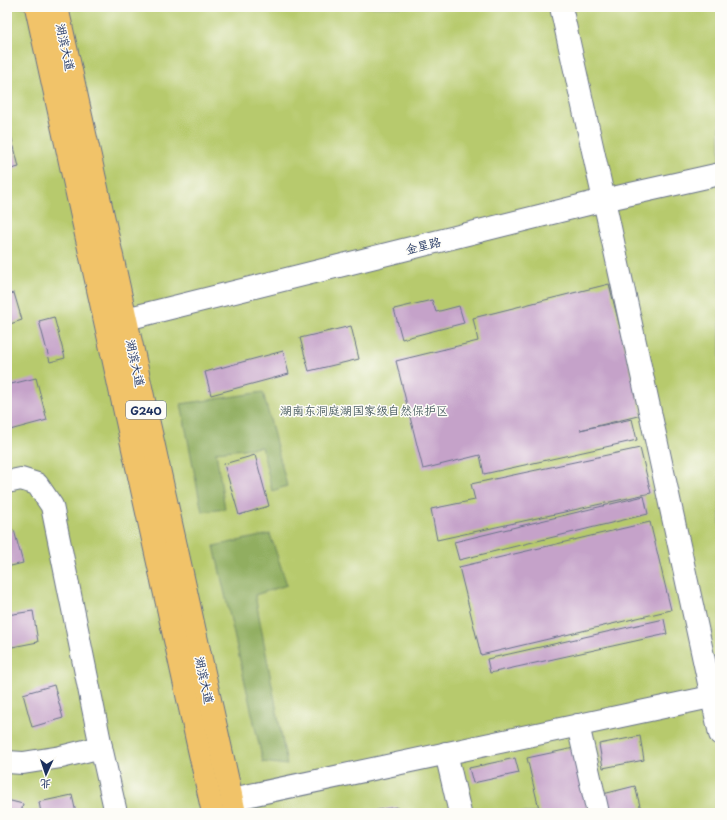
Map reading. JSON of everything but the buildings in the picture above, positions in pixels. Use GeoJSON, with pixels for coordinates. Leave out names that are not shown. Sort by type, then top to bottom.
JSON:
{"type":"FeatureCollection","features":[{"type":"Feature","properties":{"kind":"highway","name":"湖滨大道"},"geometry":{"type":"LineString","coordinates":[[36,7],[213,813]]}},
{"type":"Feature","properties":{"kind":"highway","name":"湖滨大道"},"geometry":{"type":"LineString","coordinates":[[57,7],[233,806]]}},
{"type":"Feature","properties":{"kind":"street"},"geometry":{"type":"LineString","coordinates":[[561,7],[716,695],[720,734]]}},
{"type":"Feature","properties":{"kind":"street","name":"金星路"},"geometry":{"type":"LineString","coordinates":[[126,319],[604,200],[720,174]]}},
{"type":"Feature","properties":{"kind":"street"},"geometry":{"type":"LineString","coordinates":[[7,482],[21,479],[37,484],[52,506],[101,747],[116,813]]}},
{"type":"Feature","properties":{"kind":"street"},"geometry":{"type":"LineString","coordinates":[[233,806],[446,753],[716,695]]}},
{"type":"Feature","properties":{"kind":"street"},"geometry":{"type":"LineString","coordinates":[[578,725],[598,813]]}},
{"type":"Feature","properties":{"kind":"street"},"geometry":{"type":"LineString","coordinates":[[7,762],[23,763],[61,757],[101,747]]}},
{"type":"Feature","properties":{"kind":"street"},"geometry":{"type":"LineString","coordinates":[[446,753],[460,813]]}},
{"type":"Feature","properties":{"kind":"green space","name":"湖南东洞庭湖国家级自然保护区"},"geometry":{"type":"Polygon","coordinates":[[[7,7],[720,7],[720,813],[7,813],[7,7]]]}},
{"type":"Feature","properties":{"kind":"green space"},"geometry":{"type":"Polygon","coordinates":[[[263,392],[287,486],[272,491],[262,447],[216,452],[225,509],[202,512],[181,404],[263,392]]]}},
{"type":"Feature","properties":{"kind":"green space"},"geometry":{"type":"Polygon","coordinates":[[[270,534],[287,585],[255,595],[287,765],[263,762],[214,546],[270,534]]]}}]}
